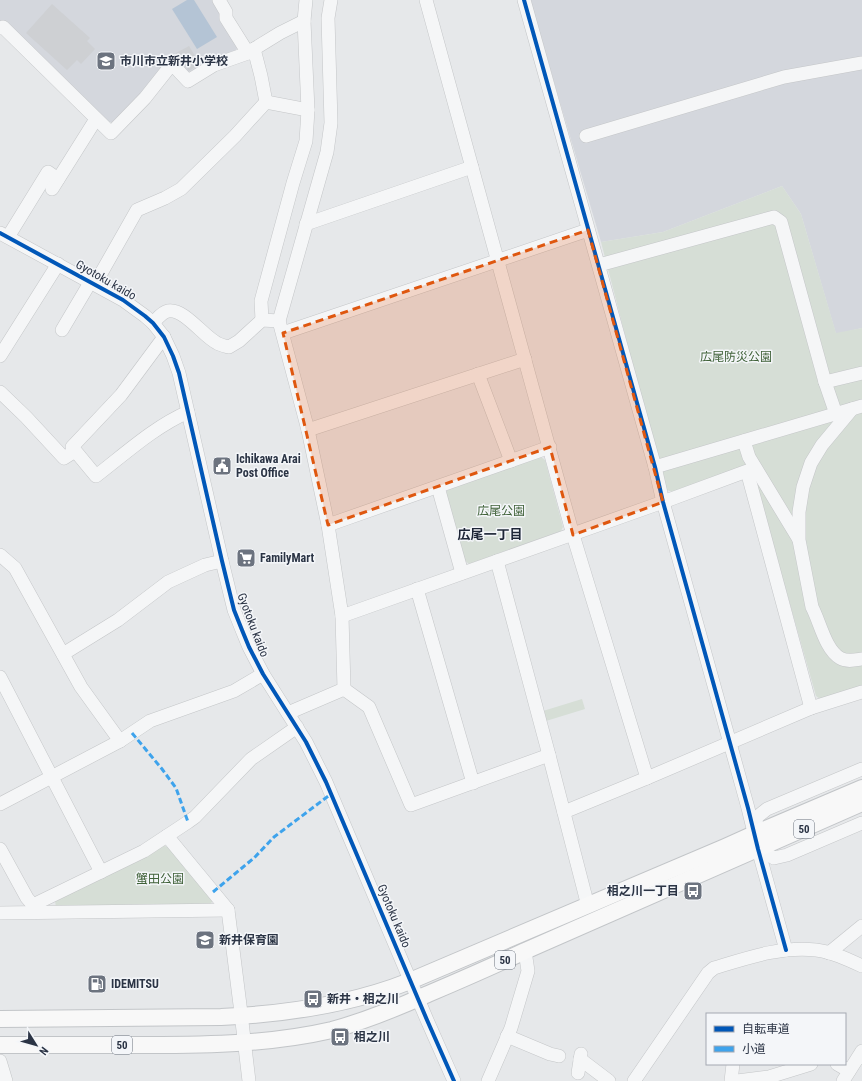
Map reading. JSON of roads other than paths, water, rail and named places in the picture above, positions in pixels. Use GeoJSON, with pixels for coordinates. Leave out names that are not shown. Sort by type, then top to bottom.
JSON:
{"type":"FeatureCollection","features":[{"type":"Feature","properties":{"kind":"main road","name":"50"},"geometry":{"type":"LineString","coordinates":[[0,1046],[207,1045],[244,1043],[306,1035],[333,1029],[391,1010],[418,999],[758,849],[853,802],[862,788]]}},
{"type":"Feature","properties":{"kind":"main road","name":"50"},"geometry":{"type":"LineString","coordinates":[[0,1019],[221,1018],[266,1015],[336,1003],[386,991],[754,834],[853,802]]}},
{"type":"Feature","properties":{"kind":"street"},"geometry":{"type":"LineString","coordinates":[[219,0],[226,12],[226,18],[251,51],[261,76],[266,102]]}},
{"type":"Feature","properties":{"kind":"street"},"geometry":{"type":"LineString","coordinates":[[262,320],[261,301],[289,197],[306,141],[308,110],[304,21],[306,0]]}},
{"type":"Feature","properties":{"kind":"street"},"geometry":{"type":"LineString","coordinates":[[331,0],[328,18],[332,123],[327,152],[279,321],[308,430],[328,525],[342,616],[344,689]]}},
{"type":"Feature","properties":{"kind":"street"},"geometry":{"type":"LineString","coordinates":[[426,0],[573,535],[647,778]]}},
{"type":"Feature","properties":{"kind":"street"},"geometry":{"type":"LineString","coordinates":[[524,0],[655,466],[663,502],[786,950]]}},
{"type":"Feature","properties":{"kind":"street"},"geometry":{"type":"LineString","coordinates":[[0,28],[3,28],[111,133],[145,98],[172,64],[188,81],[214,64],[251,51],[280,33],[304,21]]}},
{"type":"Feature","properties":{"kind":"street"},"geometry":{"type":"LineString","coordinates":[[586,136],[784,77],[862,63]]}},
{"type":"Feature","properties":{"kind":"street"},"geometry":{"type":"LineString","coordinates":[[266,102],[308,110]]}},
{"type":"Feature","properties":{"kind":"street"},"geometry":{"type":"LineString","coordinates":[[62,330],[93,283],[137,210],[165,198],[181,189],[235,136],[266,102]]}},
{"type":"Feature","properties":{"kind":"street"},"geometry":{"type":"LineString","coordinates":[[4,235],[48,172],[55,184],[96,119]]}},
{"type":"Feature","properties":{"kind":"street"},"geometry":{"type":"LineString","coordinates":[[306,224],[472,167]]}},
{"type":"Feature","properties":{"kind":"street"},"geometry":{"type":"LineString","coordinates":[[599,265],[774,217],[781,222],[824,382],[836,414]]}},
{"type":"Feature","properties":{"kind":"street"},"geometry":{"type":"LineString","coordinates":[[283,333],[588,230]]}},
{"type":"Feature","properties":{"kind":"street","name":"Gyotoku kaido"},"geometry":{"type":"LineString","coordinates":[[4,235],[123,300],[153,323],[164,337],[173,356],[179,374],[234,610],[249,647],[263,674],[306,742],[326,782],[454,1081]]}},
{"type":"Feature","properties":{"kind":"street"},"geometry":{"type":"LineString","coordinates":[[0,356],[58,264]]}},
{"type":"Feature","properties":{"kind":"street"},"geometry":{"type":"LineString","coordinates":[[153,323],[164,312],[169,310],[176,311],[217,343],[229,347],[239,341],[262,320],[279,321]]}},
{"type":"Feature","properties":{"kind":"street"},"geometry":{"type":"LineString","coordinates":[[164,337],[121,395],[72,447],[96,476],[156,429],[174,418],[188,412]]}},
{"type":"Feature","properties":{"kind":"street"},"geometry":{"type":"LineString","coordinates":[[308,430],[525,359]]}},
{"type":"Feature","properties":{"kind":"street"},"geometry":{"type":"LineString","coordinates":[[824,382],[862,373]]}},
{"type":"Feature","properties":{"kind":"street"},"geometry":{"type":"LineString","coordinates":[[478,374],[511,461]]}},
{"type":"Feature","properties":{"kind":"street"},"geometry":{"type":"LineString","coordinates":[[0,392],[26,417],[64,458],[75,451]]}},
{"type":"Feature","properties":{"kind":"street"},"geometry":{"type":"LineString","coordinates":[[655,466],[857,408]]}},
{"type":"Feature","properties":{"kind":"street"},"geometry":{"type":"LineString","coordinates":[[857,408],[822,445],[811,463],[799,512],[799,540],[812,606],[828,647],[841,658],[852,661],[862,659]]}},
{"type":"Feature","properties":{"kind":"street"},"geometry":{"type":"LineString","coordinates":[[813,420],[820,434],[822,445]]}},
{"type":"Feature","properties":{"kind":"street"},"geometry":{"type":"LineString","coordinates":[[744,440],[749,457],[799,540]]}},
{"type":"Feature","properties":{"kind":"street"},"geometry":{"type":"LineString","coordinates":[[328,525],[550,447]]}},
{"type":"Feature","properties":{"kind":"street"},"geometry":{"type":"LineString","coordinates":[[342,616],[573,535],[747,471],[811,708]]}},
{"type":"Feature","properties":{"kind":"street"},"geometry":{"type":"LineString","coordinates":[[438,487],[462,573]]}},
{"type":"Feature","properties":{"kind":"street"},"geometry":{"type":"LineString","coordinates":[[0,554],[5,567],[15,568],[81,687],[120,741]]}},
{"type":"Feature","properties":{"kind":"street"},"geometry":{"type":"LineString","coordinates":[[63,654],[118,620],[168,582],[205,564],[222,561]]}},
{"type":"Feature","properties":{"kind":"street"},"geometry":{"type":"LineString","coordinates":[[497,561],[588,906]]}},
{"type":"Feature","properties":{"kind":"street"},"geometry":{"type":"LineString","coordinates":[[416,590],[473,783]]}},
{"type":"Feature","properties":{"kind":"street"},"geometry":{"type":"LineString","coordinates":[[0,804],[120,741],[150,721],[234,690],[263,674]]}},
{"type":"Feature","properties":{"kind":"street"},"geometry":{"type":"LineString","coordinates":[[0,677],[101,872]]}},
{"type":"Feature","properties":{"kind":"street"},"geometry":{"type":"LineString","coordinates":[[344,689],[368,707],[411,805],[549,755]]}},
{"type":"Feature","properties":{"kind":"street"},"geometry":{"type":"LineString","coordinates":[[288,713],[344,689]]}},
{"type":"Feature","properties":{"kind":"street"},"geometry":{"type":"LineString","coordinates":[[564,812],[811,708],[862,692]]}},
{"type":"Feature","properties":{"kind":"street"},"geometry":{"type":"LineString","coordinates":[[33,908],[144,851],[195,817],[251,759],[297,727]]}},
{"type":"Feature","properties":{"kind":"street"},"geometry":{"type":"LineString","coordinates":[[754,834],[758,816],[767,809],[862,769]]}},
{"type":"Feature","properties":{"kind":"street"},"geometry":{"type":"LineString","coordinates":[[758,849],[774,858],[787,855],[862,823]]}},
{"type":"Feature","properties":{"kind":"street"},"geometry":{"type":"LineString","coordinates":[[167,836],[228,910],[249,1081]]}},
{"type":"Feature","properties":{"kind":"street"},"geometry":{"type":"LineString","coordinates":[[0,849],[33,908]]}},
{"type":"Feature","properties":{"kind":"street"},"geometry":{"type":"LineString","coordinates":[[0,913],[33,908],[228,910]]}},
{"type":"Feature","properties":{"kind":"street"},"geometry":{"type":"LineString","coordinates":[[829,953],[862,926]]}},
{"type":"Feature","properties":{"kind":"street"},"geometry":{"type":"LineString","coordinates":[[634,1081],[710,970],[760,954],[802,949],[829,953],[862,966]]}},
{"type":"Feature","properties":{"kind":"street"},"geometry":{"type":"LineString","coordinates":[[488,1081],[511,1028],[528,971],[525,951]]}},
{"type":"Feature","properties":{"kind":"street"},"geometry":{"type":"LineString","coordinates":[[507,1036],[550,1054],[559,1056]]}},
{"type":"Feature","properties":{"kind":"street"},"geometry":{"type":"LineString","coordinates":[[839,1065],[846,1076],[862,1051]]}},
{"type":"Feature","properties":{"kind":"street"},"geometry":{"type":"LineString","coordinates":[[578,1073],[580,1056],[609,1081]]}},
{"type":"Feature","properties":{"kind":"street"},"geometry":{"type":"LineString","coordinates":[[0,1061],[6,1081]]}},
{"type":"Feature","properties":{"kind":"street"},"geometry":{"type":"LineString","coordinates":[[731,1081],[733,1065]]}},
{"type":"Feature","properties":{"kind":"street"},"geometry":{"type":"LineString","coordinates":[[737,1081],[769,1077],[808,1065]]}},
{"type":"Feature","properties":{"kind":"water"},"geometry":{"type":"Polygon","coordinates":[[[187,0],[194,0],[217,37],[197,49],[172,9],[187,0]]]}},
{"type":"Feature","properties":{"kind":"place","name":"市川市立新井小学校"},"geometry":{"type":"Point","coordinates":[106,61]}},
{"type":"Feature","properties":{"kind":"place","name":"Ichikawa Arai Post Office"},"geometry":{"type":"Point","coordinates":[222,466]}},
{"type":"Feature","properties":{"kind":"place","name":"FamilyMart"},"geometry":{"type":"Point","coordinates":[246,558]}},
{"type":"Feature","properties":{"kind":"place","name":"相之川一丁目"},"geometry":{"type":"Point","coordinates":[693,891]}},
{"type":"Feature","properties":{"kind":"place","name":"新井保育園"},"geometry":{"type":"Point","coordinates":[205,940]}},
{"type":"Feature","properties":{"kind":"place","name":"IDEMITSU"},"geometry":{"type":"Point","coordinates":[97,984]}},
{"type":"Feature","properties":{"kind":"place","name":"新井・相之川"},"geometry":{"type":"Point","coordinates":[313,999]}},
{"type":"Feature","properties":{"kind":"place","name":"相之川"},"geometry":{"type":"Point","coordinates":[340,1037]}},
{"type":"Feature","properties":{"kind":"district","name":"広尾一丁目"},"geometry":{"type":"Point","coordinates":[490,534]}},
{"type":"Feature","properties":{"kind":"park label","name":"広尾防災公園"},"geometry":{"type":"Point","coordinates":[736,357]}},
{"type":"Feature","properties":{"kind":"park label","name":"広尾公園"},"geometry":{"type":"Point","coordinates":[501,511]}},
{"type":"Feature","properties":{"kind":"park label","name":"蟹田公園"},"geometry":{"type":"Point","coordinates":[160,879]}}]}
